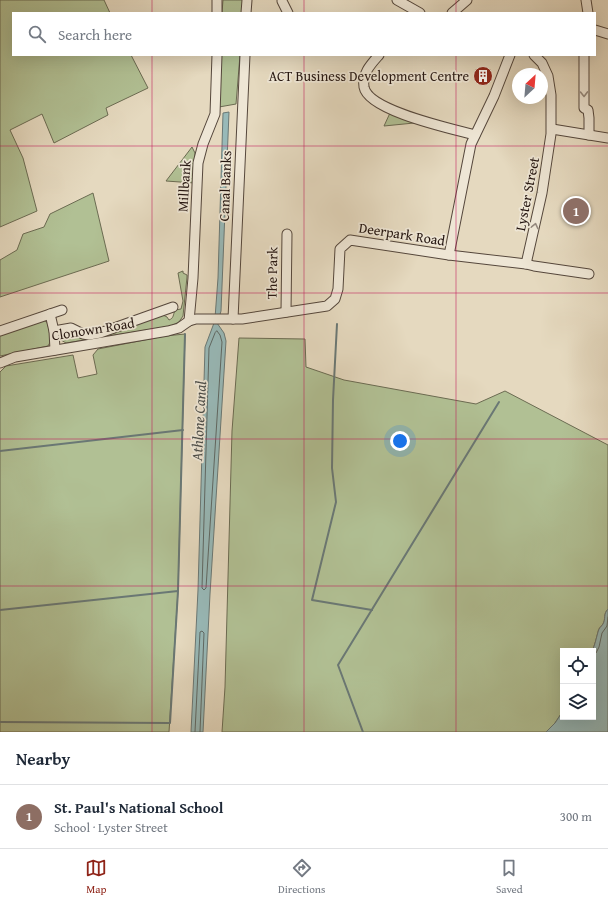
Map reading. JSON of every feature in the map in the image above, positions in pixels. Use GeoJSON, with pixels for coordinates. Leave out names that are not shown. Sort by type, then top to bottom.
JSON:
{"type":"FeatureCollection","features":[{"type":"Feature","properties":{"kind":"street"},"geometry":{"type":"LineString","coordinates":[[217,0],[217,12]]}},
{"type":"Feature","properties":{"kind":"street"},"geometry":{"type":"LineString","coordinates":[[246,12],[248,0]]}},
{"type":"Feature","properties":{"kind":"street"},"geometry":{"type":"LineString","coordinates":[[397,0],[415,12]]}},
{"type":"Feature","properties":{"kind":"street"},"geometry":{"type":"LineString","coordinates":[[453,12],[467,0]]}},
{"type":"Feature","properties":{"kind":"street"},"geometry":{"type":"LineString","coordinates":[[586,0],[588,12]]}},
{"type":"Feature","properties":{"kind":"street"},"geometry":{"type":"LineString","coordinates":[[282,1],[288,12]]}},
{"type":"Feature","properties":{"kind":"street"},"geometry":{"type":"LineString","coordinates":[[596,30],[608,34]]}},
{"type":"Feature","properties":{"kind":"street","name":"Millbank"},"geometry":{"type":"LineString","coordinates":[[189,321],[193,278],[198,163],[203,144],[215,114],[217,56]]}},
{"type":"Feature","properties":{"kind":"street","name":"Canal Banks"},"geometry":{"type":"LineString","coordinates":[[229,319],[244,56]]}},
{"type":"Feature","properties":{"kind":"street"},"geometry":{"type":"LineString","coordinates":[[379,56],[367,70],[364,80],[366,94],[392,110],[414,118],[475,135]]}},
{"type":"Feature","properties":{"kind":"street","name":"Lyster Street"},"geometry":{"type":"LineString","coordinates":[[526,264],[542,193],[552,129],[551,95],[548,76],[542,63],[535,56]]}},
{"type":"Feature","properties":{"kind":"street"},"geometry":{"type":"LineString","coordinates":[[584,56],[584,108],[588,110],[588,135]]}},
{"type":"Feature","properties":{"kind":"street"},"geometry":{"type":"LineString","coordinates":[[449,255],[471,144],[491,103],[509,59]]}},
{"type":"Feature","properties":{"kind":"street"},"geometry":{"type":"LineString","coordinates":[[552,129],[608,138]]}},
{"type":"Feature","properties":{"kind":"street","name":"The Park"},"geometry":{"type":"LineString","coordinates":[[286,312],[287,234]]}},
{"type":"Feature","properties":{"kind":"street","name":"Deerpark Road"},"geometry":{"type":"LineString","coordinates":[[189,321],[196,319],[229,319],[327,306],[335,299],[338,289],[340,249],[350,240],[589,274]]}},
{"type":"Feature","properties":{"kind":"street"},"geometry":{"type":"LineString","coordinates":[[54,331],[71,328],[83,334],[89,335],[173,307]]}},
{"type":"Feature","properties":{"kind":"street"},"geometry":{"type":"LineString","coordinates":[[0,331],[62,310]]}},
{"type":"Feature","properties":{"kind":"street"},"geometry":{"type":"LineString","coordinates":[[50,314],[54,331],[55,350]]}},
{"type":"Feature","properties":{"kind":"street","name":"Clonown Road"},"geometry":{"type":"LineString","coordinates":[[0,363],[15,357],[168,331],[183,326],[189,321]]}},
{"type":"Feature","properties":{"kind":"green space"},"geometry":{"type":"Polygon","coordinates":[[[0,0],[104,0],[110,12],[12,12],[12,56],[132,56],[148,88],[106,108],[108,115],[54,143],[42,114],[10,130],[23,158],[37,211],[0,227],[0,0]]]}},
{"type":"Feature","properties":{"kind":"green space"},"geometry":{"type":"Polygon","coordinates":[[[223,0],[243,0],[242,12],[222,12],[223,0]]]}},
{"type":"Feature","properties":{"kind":"green space"},"geometry":{"type":"Polygon","coordinates":[[[221,56],[240,56],[236,104],[219,107],[221,56]]]}},
{"type":"Feature","properties":{"kind":"green space"},"geometry":{"type":"Polygon","coordinates":[[[390,113],[414,123],[384,126],[390,113]]]}},
{"type":"Feature","properties":{"kind":"green space"},"geometry":{"type":"Polygon","coordinates":[[[192,147],[195,153],[194,183],[166,181],[192,147]]]}},
{"type":"Feature","properties":{"kind":"green space"},"geometry":{"type":"Polygon","coordinates":[[[93,193],[109,261],[0,297],[0,260],[17,250],[23,234],[44,227],[50,214],[93,193]]]}},
{"type":"Feature","properties":{"kind":"green space"},"geometry":{"type":"Polygon","coordinates":[[[183,271],[187,277],[183,316],[179,322],[171,326],[66,343],[61,340],[61,334],[72,333],[84,337],[163,315],[169,320],[171,319],[175,310],[181,309],[183,301],[178,273],[183,271]]]}},
{"type":"Feature","properties":{"kind":"green space"},"geometry":{"type":"Polygon","coordinates":[[[43,320],[47,322],[50,334],[48,346],[0,356],[0,334],[43,320]]]}},
{"type":"Feature","properties":{"kind":"green space"},"geometry":{"type":"Polygon","coordinates":[[[185,334],[178,591],[169,732],[0,732],[0,372],[6,366],[73,355],[78,378],[97,374],[93,355],[98,349],[165,336],[185,334]]]}},
{"type":"Feature","properties":{"kind":"green space"},"geometry":{"type":"Polygon","coordinates":[[[239,338],[305,339],[306,367],[344,380],[476,404],[505,391],[608,445],[608,609],[603,624],[598,629],[593,648],[560,648],[560,716],[555,723],[546,732],[222,732],[225,687],[232,431],[239,338]]]}},
{"type":"Feature","properties":{"kind":"water"},"geometry":{"type":"Polygon","coordinates":[[[229,112],[221,311],[219,318],[215,318],[218,278],[223,113],[229,112]]]}},
{"type":"Feature","properties":{"kind":"water"},"geometry":{"type":"Polygon","coordinates":[[[214,323],[217,323],[224,333],[226,341],[203,732],[191,732],[198,590],[205,347],[214,323]]]}},
{"type":"Feature","properties":{"kind":"water"},"geometry":{"type":"Polygon","coordinates":[[[608,609],[608,732],[546,732],[560,716],[560,720],[596,720],[596,648],[593,648],[598,631],[604,622],[608,609]]]}},
{"type":"Feature","properties":{"kind":"waterway"},"geometry":{"type":"LineString","coordinates":[[337,324],[333,400],[332,468],[336,502],[312,600],[372,610]]}},
{"type":"Feature","properties":{"kind":"waterway","name":"Athlone Canal"},"geometry":{"type":"LineString","coordinates":[[178,591],[185,334]]}},
{"type":"Feature","properties":{"kind":"waterway"},"geometry":{"type":"LineString","coordinates":[[363,732],[338,665],[499,402]]}},
{"type":"Feature","properties":{"kind":"waterway","name":"Athlone Canal"},"geometry":{"type":"LineString","coordinates":[[0,451],[183,430]]}},
{"type":"Feature","properties":{"kind":"waterway"},"geometry":{"type":"LineString","coordinates":[[0,610],[178,591],[170,723],[0,722]]}},
{"type":"Feature","properties":{"kind":"place","name":"ACT Business Development Centre"},"geometry":{"type":"Point","coordinates":[483,76]}},
{"type":"Feature","properties":{"kind":"place","name":"St. Paul's National School"},"geometry":{"type":"Point","coordinates":[576,211]}}]}
